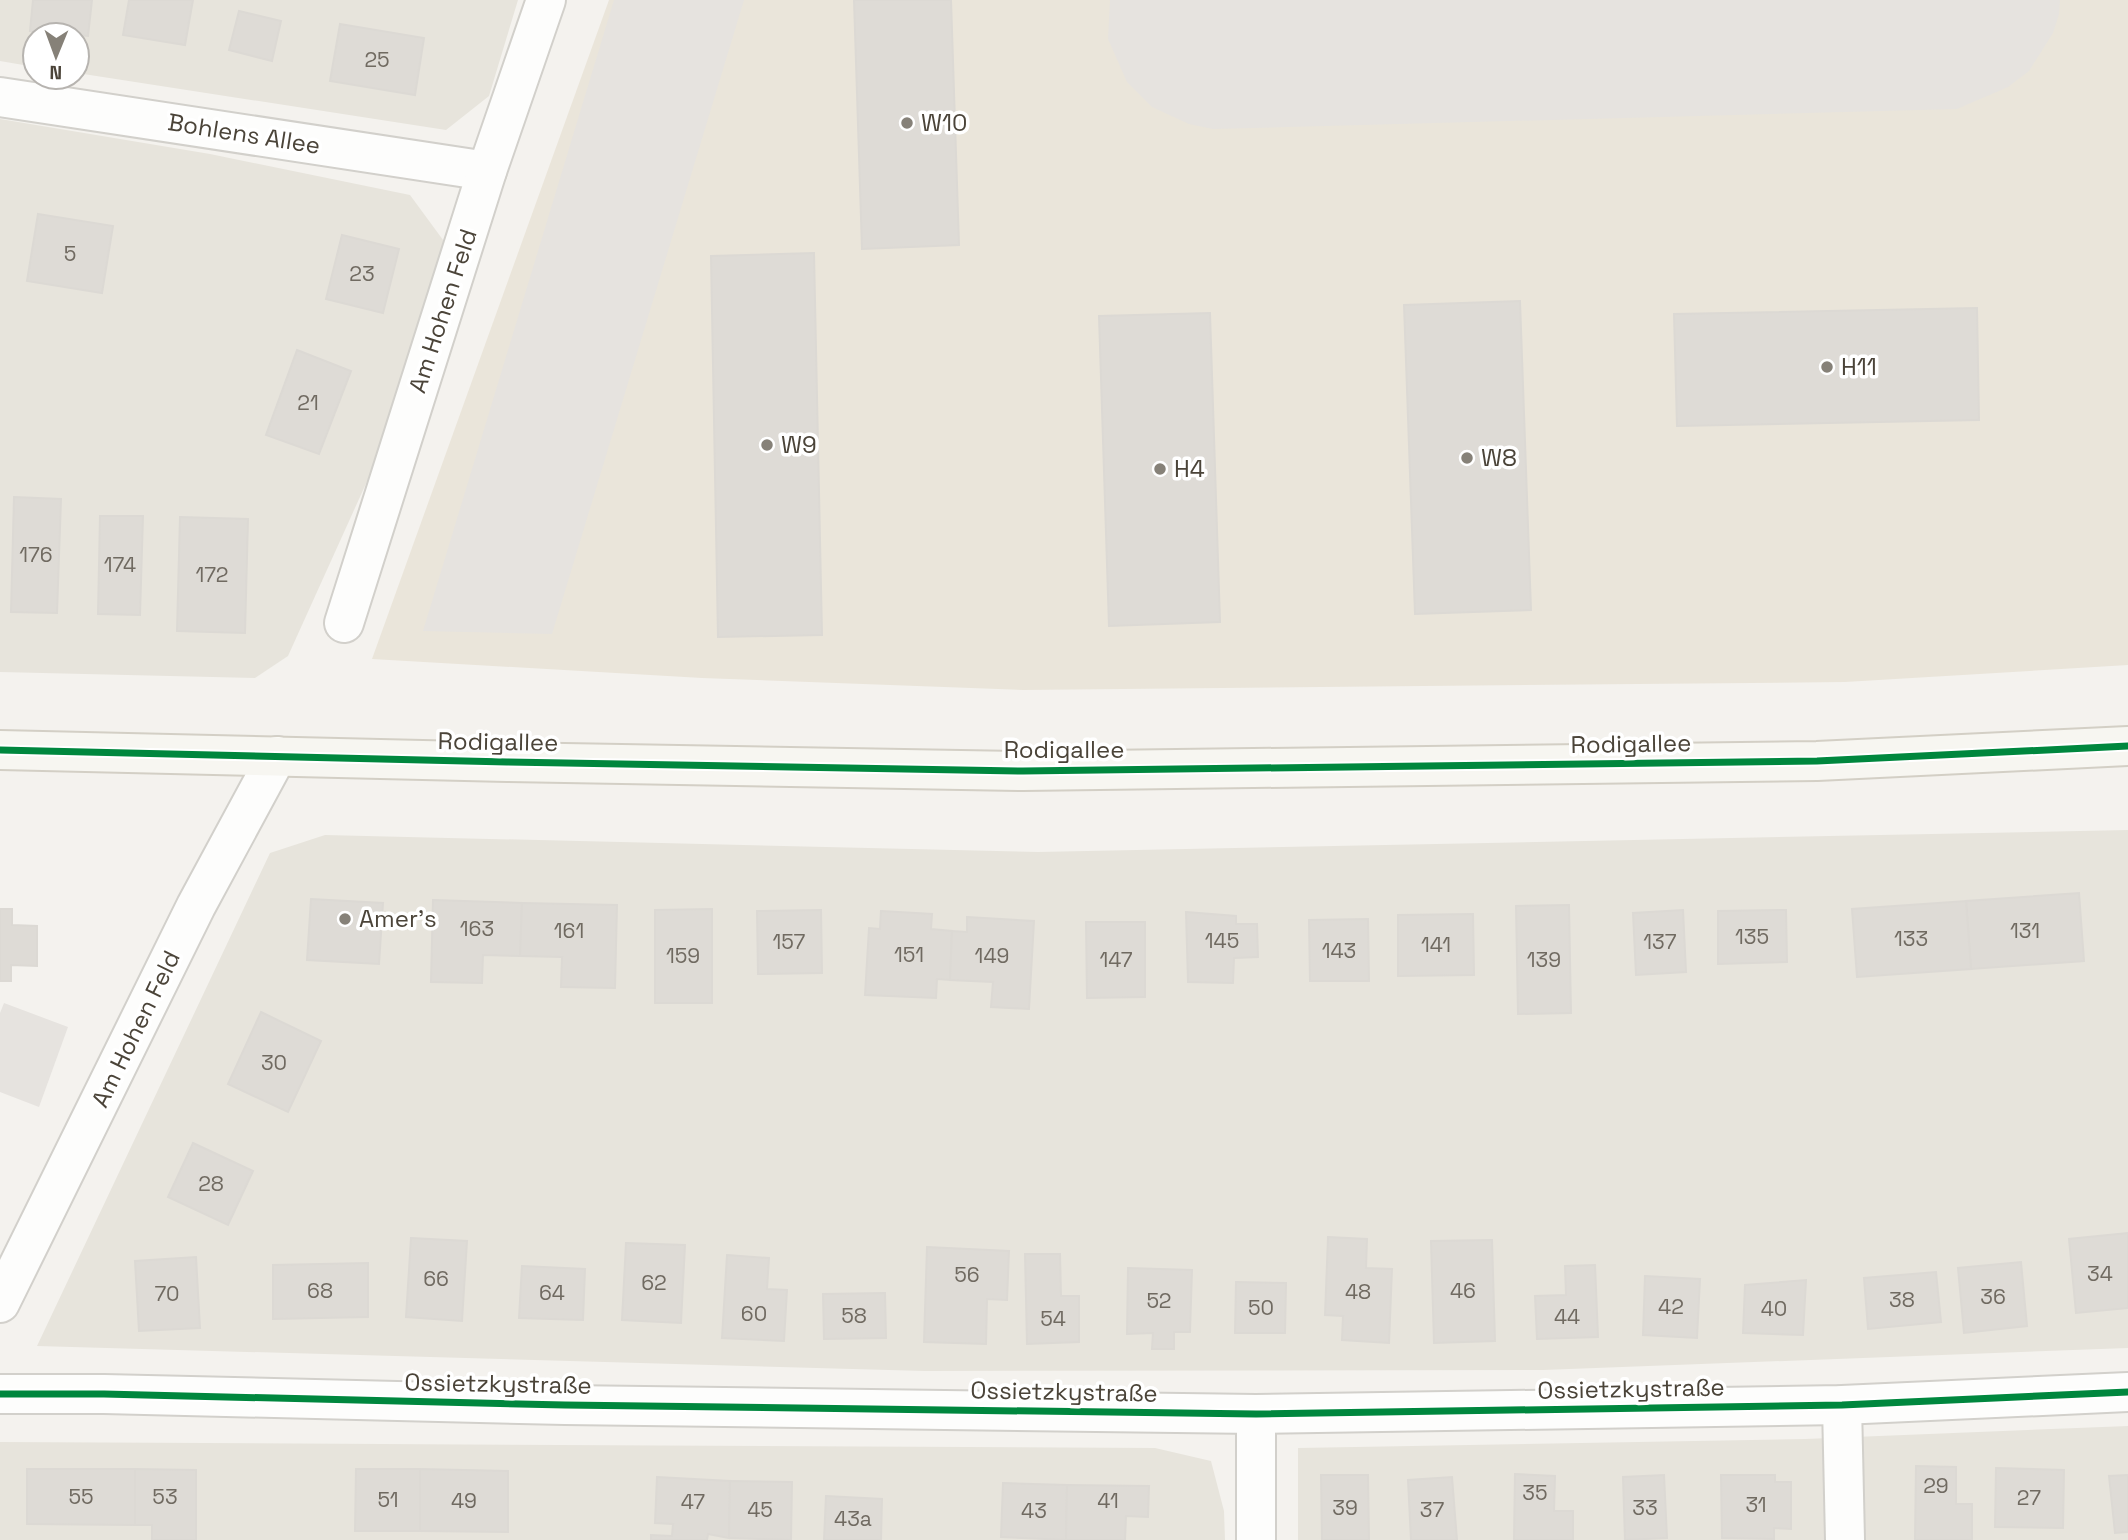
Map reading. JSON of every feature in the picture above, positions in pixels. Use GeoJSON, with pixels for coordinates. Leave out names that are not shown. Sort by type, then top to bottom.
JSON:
{"type":"FeatureCollection","features":[{"type":"Feature","properties":{"kind":"main road","name":"Rodigallee"},"geometry":{"type":"LineString","coordinates":[[0,750],[1023,771],[1817,761],[2128,746]]}},
{"type":"Feature","properties":{"kind":"street","name":"Am Hohen Feld"},"geometry":{"type":"LineString","coordinates":[[344,623],[487,171],[546,0]]}},
{"type":"Feature","properties":{"kind":"street","name":"Bohlens Allee"},"geometry":{"type":"LineString","coordinates":[[0,97],[487,171]]}},
{"type":"Feature","properties":{"kind":"street","name":"Am Hohen Feld"},"geometry":{"type":"LineString","coordinates":[[0,1303],[197,906],[277,756]]}},
{"type":"Feature","properties":{"kind":"street","name":"Ossietzkystraße"},"geometry":{"type":"LineString","coordinates":[[0,1394],[551,1405],[1256,1413],[1842,1405],[2128,1392]]}},
{"type":"Feature","properties":{"kind":"street"},"geometry":{"type":"LineString","coordinates":[[1842,1405],[1845,1540]]}},
{"type":"Feature","properties":{"kind":"street"},"geometry":{"type":"LineString","coordinates":[[1256,1413],[1256,1540]]}},
{"type":"Feature","properties":{"kind":"shaded area"},"geometry":{"type":"Polygon","coordinates":[[[0,0],[518,0],[489,96],[446,130],[91,75],[91,21],[21,21],[21,65],[0,61],[0,0]]]}},
{"type":"Feature","properties":{"kind":"shaded area"},"geometry":{"type":"Polygon","coordinates":[[[609,0],[2128,0],[2128,665],[1845,682],[1023,690],[702,678],[372,659],[609,0]]]}},
{"type":"Feature","properties":{"kind":"shaded area"},"geometry":{"type":"Polygon","coordinates":[[[614,0],[744,0],[552,634],[423,631],[614,0]]]}},
{"type":"Feature","properties":{"kind":"shaded area"},"geometry":{"type":"Polygon","coordinates":[[[1110,0],[2060,0],[2053,33],[2029,71],[2008,87],[1957,109],[1213,129],[1189,124],[1152,107],[1127,82],[1108,39],[1110,0]]]}},
{"type":"Feature","properties":{"kind":"shaded area"},"geometry":{"type":"Polygon","coordinates":[[[0,119],[210,154],[410,195],[446,244],[383,446],[288,656],[255,678],[0,672],[0,119]]]}},
{"type":"Feature","properties":{"kind":"shaded area"},"geometry":{"type":"Polygon","coordinates":[[[2128,830],[2128,1348],[1543,1370],[925,1371],[37,1346],[270,853],[325,835],[1038,852],[2128,830]]]}},
{"type":"Feature","properties":{"kind":"shaded area"},"geometry":{"type":"Polygon","coordinates":[[[4,1003],[68,1027],[39,1107],[0,1092],[0,1013],[4,1003]]]}},
{"type":"Feature","properties":{"kind":"shaded area"},"geometry":{"type":"Polygon","coordinates":[[[2128,1426],[2128,1540],[1298,1540],[1298,1448],[1805,1439],[2128,1426]]]}},
{"type":"Feature","properties":{"kind":"shaded area"},"geometry":{"type":"Polygon","coordinates":[[[0,1442],[1155,1448],[1211,1461],[1224,1511],[1225,1540],[0,1540],[0,1442]]]}},
{"type":"Feature","properties":{"kind":"building"},"geometry":{"type":"Polygon","coordinates":[[[33,0],[92,0],[90,21],[31,21],[33,0]]]}},
{"type":"Feature","properties":{"kind":"building"},"geometry":{"type":"Polygon","coordinates":[[[129,0],[193,0],[185,45],[123,35],[129,0]]]}},
{"type":"Feature","properties":{"kind":"building","name":"W10"},"geometry":{"type":"Polygon","coordinates":[[[854,0],[951,0],[959,245],[862,249],[854,0]]]}},
{"type":"Feature","properties":{"kind":"building"},"geometry":{"type":"Polygon","coordinates":[[[239,11],[281,21],[272,61],[229,50],[239,11]]]}},
{"type":"Feature","properties":{"kind":"building"},"geometry":{"type":"Polygon","coordinates":[[[340,24],[424,38],[415,95],[330,81],[340,24]]]}},
{"type":"Feature","properties":{"kind":"building"},"geometry":{"type":"Polygon","coordinates":[[[38,214],[113,226],[102,293],[27,281],[38,214]]]}},
{"type":"Feature","properties":{"kind":"building"},"geometry":{"type":"Polygon","coordinates":[[[342,235],[399,249],[383,313],[326,299],[342,235]]]}},
{"type":"Feature","properties":{"kind":"building","name":"W9"},"geometry":{"type":"Polygon","coordinates":[[[814,253],[822,635],[718,637],[711,256],[814,253]]]}},
{"type":"Feature","properties":{"kind":"building","name":"W8"},"geometry":{"type":"Polygon","coordinates":[[[1520,301],[1531,610],[1415,614],[1404,305],[1520,301]]]}},
{"type":"Feature","properties":{"kind":"building","name":"H11"},"geometry":{"type":"Polygon","coordinates":[[[1977,308],[1979,420],[1677,426],[1674,314],[1977,308]]]}},
{"type":"Feature","properties":{"kind":"building","name":"H4"},"geometry":{"type":"Polygon","coordinates":[[[1210,313],[1220,622],[1109,626],[1099,316],[1210,313]]]}},
{"type":"Feature","properties":{"kind":"building"},"geometry":{"type":"Polygon","coordinates":[[[297,350],[351,371],[319,454],[266,435],[297,350]]]}},
{"type":"Feature","properties":{"kind":"building"},"geometry":{"type":"Polygon","coordinates":[[[14,497],[61,499],[57,613],[11,612],[14,497]]]}},
{"type":"Feature","properties":{"kind":"building"},"geometry":{"type":"Polygon","coordinates":[[[100,516],[143,516],[140,615],[98,614],[100,516]]]}},
{"type":"Feature","properties":{"kind":"building"},"geometry":{"type":"Polygon","coordinates":[[[180,517],[248,519],[245,633],[177,631],[180,517]]]}},
{"type":"Feature","properties":{"kind":"building"},"geometry":{"type":"Polygon","coordinates":[[[2079,893],[2084,961],[1971,969],[1966,901],[2079,893]]]}},
{"type":"Feature","properties":{"kind":"building"},"geometry":{"type":"Polygon","coordinates":[[[311,899],[383,903],[379,964],[307,960],[311,899]]]}},
{"type":"Feature","properties":{"kind":"building"},"geometry":{"type":"Polygon","coordinates":[[[433,900],[522,903],[520,956],[483,955],[482,983],[431,982],[433,900]]]}},
{"type":"Feature","properties":{"kind":"building"},"geometry":{"type":"Polygon","coordinates":[[[1966,901],[1971,969],[1857,977],[1852,909],[1966,901]]]}},
{"type":"Feature","properties":{"kind":"building"},"geometry":{"type":"Polygon","coordinates":[[[522,903],[617,905],[615,988],[561,987],[562,957],[520,956],[522,903]]]}},
{"type":"Feature","properties":{"kind":"building"},"geometry":{"type":"Polygon","coordinates":[[[1569,905],[1571,1013],[1518,1014],[1516,906],[1569,905]]]}},
{"type":"Feature","properties":{"kind":"building"},"geometry":{"type":"Polygon","coordinates":[[[0,909],[12,909],[12,925],[37,926],[37,966],[11,965],[11,981],[0,981],[0,909]]]}},
{"type":"Feature","properties":{"kind":"building"},"geometry":{"type":"Polygon","coordinates":[[[712,909],[712,1003],[655,1003],[655,910],[712,909]]]}},
{"type":"Feature","properties":{"kind":"building"},"geometry":{"type":"Polygon","coordinates":[[[821,910],[822,973],[758,974],[757,911],[821,910]]]}},
{"type":"Feature","properties":{"kind":"building"},"geometry":{"type":"Polygon","coordinates":[[[1683,910],[1686,972],[1636,975],[1633,913],[1683,910]]]}},
{"type":"Feature","properties":{"kind":"building"},"geometry":{"type":"Polygon","coordinates":[[[1786,910],[1787,962],[1718,964],[1718,911],[1786,910]]]}},
{"type":"Feature","properties":{"kind":"building"},"geometry":{"type":"Polygon","coordinates":[[[881,911],[932,914],[931,929],[952,931],[950,980],[937,979],[936,998],[865,995],[869,928],[880,929],[881,911]]]}},
{"type":"Feature","properties":{"kind":"building"},"geometry":{"type":"Polygon","coordinates":[[[1186,912],[1236,916],[1236,924],[1257,924],[1258,957],[1234,958],[1233,983],[1188,982],[1186,912]]]}},
{"type":"Feature","properties":{"kind":"building"},"geometry":{"type":"Polygon","coordinates":[[[1473,914],[1474,975],[1398,976],[1398,915],[1473,914]]]}},
{"type":"Feature","properties":{"kind":"building"},"geometry":{"type":"Polygon","coordinates":[[[967,917],[1034,921],[1029,1009],[991,1007],[993,982],[950,980],[952,931],[967,932],[967,917]]]}},
{"type":"Feature","properties":{"kind":"building"},"geometry":{"type":"Polygon","coordinates":[[[1368,919],[1369,981],[1310,981],[1309,920],[1368,919]]]}},
{"type":"Feature","properties":{"kind":"building"},"geometry":{"type":"Polygon","coordinates":[[[1086,922],[1145,922],[1145,997],[1087,998],[1086,922]]]}},
{"type":"Feature","properties":{"kind":"building"},"geometry":{"type":"Polygon","coordinates":[[[261,1012],[321,1041],[288,1112],[228,1084],[261,1012]]]}},
{"type":"Feature","properties":{"kind":"building"},"geometry":{"type":"Polygon","coordinates":[[[193,1143],[253,1171],[228,1225],[168,1197],[193,1143]]]}},
{"type":"Feature","properties":{"kind":"building"},"geometry":{"type":"Polygon","coordinates":[[[2128,1233],[2128,1308],[2076,1313],[2069,1239],[2128,1233]]]}},
{"type":"Feature","properties":{"kind":"building"},"geometry":{"type":"Polygon","coordinates":[[[1328,1237],[1367,1239],[1366,1268],[1392,1269],[1389,1343],[1342,1340],[1343,1316],[1325,1315],[1328,1237]]]}},
{"type":"Feature","properties":{"kind":"building"},"geometry":{"type":"Polygon","coordinates":[[[411,1238],[467,1241],[462,1321],[406,1317],[411,1238]]]}},
{"type":"Feature","properties":{"kind":"building"},"geometry":{"type":"Polygon","coordinates":[[[1492,1240],[1495,1341],[1434,1343],[1431,1241],[1492,1240]]]}},
{"type":"Feature","properties":{"kind":"building"},"geometry":{"type":"Polygon","coordinates":[[[626,1243],[685,1245],[681,1323],[622,1320],[626,1243]]]}},
{"type":"Feature","properties":{"kind":"building"},"geometry":{"type":"Polygon","coordinates":[[[927,1247],[1009,1251],[1007,1300],[987,1299],[986,1344],[924,1342],[927,1247]]]}},
{"type":"Feature","properties":{"kind":"building"},"geometry":{"type":"Polygon","coordinates":[[[1025,1254],[1060,1254],[1061,1296],[1079,1296],[1079,1342],[1027,1344],[1025,1254]]]}},
{"type":"Feature","properties":{"kind":"building"},"geometry":{"type":"Polygon","coordinates":[[[727,1255],[769,1258],[767,1289],[787,1290],[784,1341],[722,1338],[727,1255]]]}},
{"type":"Feature","properties":{"kind":"building"},"geometry":{"type":"Polygon","coordinates":[[[196,1257],[200,1328],[139,1331],[135,1261],[196,1257]]]}},
{"type":"Feature","properties":{"kind":"building"},"geometry":{"type":"Polygon","coordinates":[[[2021,1262],[2027,1326],[1964,1333],[1958,1268],[2021,1262]]]}},
{"type":"Feature","properties":{"kind":"building"},"geometry":{"type":"Polygon","coordinates":[[[368,1263],[368,1317],[273,1319],[273,1265],[368,1263]]]}},
{"type":"Feature","properties":{"kind":"building"},"geometry":{"type":"Polygon","coordinates":[[[1595,1265],[1598,1337],[1537,1339],[1535,1296],[1566,1295],[1565,1266],[1595,1265]]]}},
{"type":"Feature","properties":{"kind":"building"},"geometry":{"type":"Polygon","coordinates":[[[522,1266],[585,1269],[583,1320],[519,1318],[522,1266]]]}},
{"type":"Feature","properties":{"kind":"building"},"geometry":{"type":"Polygon","coordinates":[[[1128,1268],[1192,1270],[1190,1332],[1174,1332],[1174,1349],[1152,1349],[1153,1333],[1127,1334],[1128,1268]]]}},
{"type":"Feature","properties":{"kind":"building"},"geometry":{"type":"Polygon","coordinates":[[[1936,1272],[1941,1322],[1868,1329],[1864,1278],[1936,1272]]]}},
{"type":"Feature","properties":{"kind":"building"},"geometry":{"type":"Polygon","coordinates":[[[1645,1276],[1700,1279],[1697,1338],[1643,1335],[1645,1276]]]}},
{"type":"Feature","properties":{"kind":"building"},"geometry":{"type":"Polygon","coordinates":[[[1806,1280],[1803,1335],[1743,1333],[1745,1285],[1806,1280]]]}},
{"type":"Feature","properties":{"kind":"building"},"geometry":{"type":"Polygon","coordinates":[[[1236,1282],[1286,1283],[1285,1333],[1235,1333],[1236,1282]]]}},
{"type":"Feature","properties":{"kind":"building"},"geometry":{"type":"Polygon","coordinates":[[[885,1293],[886,1338],[824,1339],[823,1294],[885,1293]]]}},
{"type":"Feature","properties":{"kind":"building"},"geometry":{"type":"Polygon","coordinates":[[[1916,1466],[1956,1467],[1956,1504],[1972,1504],[1972,1540],[1915,1540],[1916,1466]]]}},
{"type":"Feature","properties":{"kind":"building"},"geometry":{"type":"Polygon","coordinates":[[[1996,1468],[2064,1470],[2063,1528],[1995,1527],[1996,1468]]]}},
{"type":"Feature","properties":{"kind":"building"},"geometry":{"type":"Polygon","coordinates":[[[27,1469],[135,1469],[135,1525],[27,1524],[27,1469]]]}},
{"type":"Feature","properties":{"kind":"building"},"geometry":{"type":"Polygon","coordinates":[[[135,1469],[196,1470],[196,1540],[152,1540],[152,1525],[135,1525],[135,1469]]]}},
{"type":"Feature","properties":{"kind":"building"},"geometry":{"type":"Polygon","coordinates":[[[356,1469],[420,1469],[420,1531],[355,1531],[356,1469]]]}},
{"type":"Feature","properties":{"kind":"building"},"geometry":{"type":"Polygon","coordinates":[[[420,1469],[508,1471],[508,1532],[420,1531],[420,1469]]]}},
{"type":"Feature","properties":{"kind":"building"},"geometry":{"type":"Polygon","coordinates":[[[1515,1474],[1555,1476],[1554,1511],[1573,1511],[1573,1540],[1514,1540],[1515,1474]]]}},
{"type":"Feature","properties":{"kind":"building"},"geometry":{"type":"Polygon","coordinates":[[[1321,1475],[1368,1475],[1369,1540],[1322,1540],[1321,1475]]]}},
{"type":"Feature","properties":{"kind":"building"},"geometry":{"type":"Polygon","coordinates":[[[1664,1475],[1667,1538],[1625,1540],[1623,1477],[1664,1475]]]}},
{"type":"Feature","properties":{"kind":"building"},"geometry":{"type":"Polygon","coordinates":[[[1721,1475],[1775,1475],[1775,1482],[1791,1482],[1791,1529],[1774,1528],[1774,1539],[1722,1538],[1721,1475]]]}},
{"type":"Feature","properties":{"kind":"building"},"geometry":{"type":"Polygon","coordinates":[[[2128,1475],[2128,1532],[2115,1533],[2109,1476],[2128,1475]]]}},
{"type":"Feature","properties":{"kind":"building"},"geometry":{"type":"Polygon","coordinates":[[[657,1477],[730,1481],[729,1538],[708,1534],[707,1540],[651,1540],[651,1535],[672,1536],[673,1524],[655,1523],[657,1477]]]}},
{"type":"Feature","properties":{"kind":"building"},"geometry":{"type":"Polygon","coordinates":[[[1452,1477],[1457,1540],[1411,1540],[1408,1480],[1452,1477]]]}},
{"type":"Feature","properties":{"kind":"building"},"geometry":{"type":"Polygon","coordinates":[[[730,1481],[792,1482],[791,1540],[729,1538],[730,1481]]]}},
{"type":"Feature","properties":{"kind":"building"},"geometry":{"type":"Polygon","coordinates":[[[1003,1483],[1067,1485],[1066,1540],[1001,1537],[1003,1483]]]}},
{"type":"Feature","properties":{"kind":"building"},"geometry":{"type":"Polygon","coordinates":[[[1067,1485],[1149,1486],[1148,1517],[1126,1516],[1125,1540],[1066,1540],[1067,1485]]]}},
{"type":"Feature","properties":{"kind":"building"},"geometry":{"type":"Polygon","coordinates":[[[826,1496],[882,1499],[881,1540],[824,1540],[826,1496]]]}},
{"type":"Feature","properties":{"kind":"cycle path"},"geometry":{"type":"LineString","coordinates":[[0,750],[1023,771],[1817,761],[2128,746]]}},
{"type":"Feature","properties":{"kind":"cycle path"},"geometry":{"type":"LineString","coordinates":[[0,1394],[1256,1414],[1842,1405],[2128,1392]]}},
{"type":"Feature","properties":{"kind":"place","name":"W10"},"geometry":{"type":"Point","coordinates":[907,123]}},
{"type":"Feature","properties":{"kind":"place","name":"H11"},"geometry":{"type":"Point","coordinates":[1827,367]}},
{"type":"Feature","properties":{"kind":"place","name":"W9"},"geometry":{"type":"Point","coordinates":[767,445]}},
{"type":"Feature","properties":{"kind":"place","name":"W8"},"geometry":{"type":"Point","coordinates":[1467,458]}},
{"type":"Feature","properties":{"kind":"place","name":"H4"},"geometry":{"type":"Point","coordinates":[1160,469]}},
{"type":"Feature","properties":{"kind":"place","name":"Amer's"},"geometry":{"type":"Point","coordinates":[345,919]}}]}
